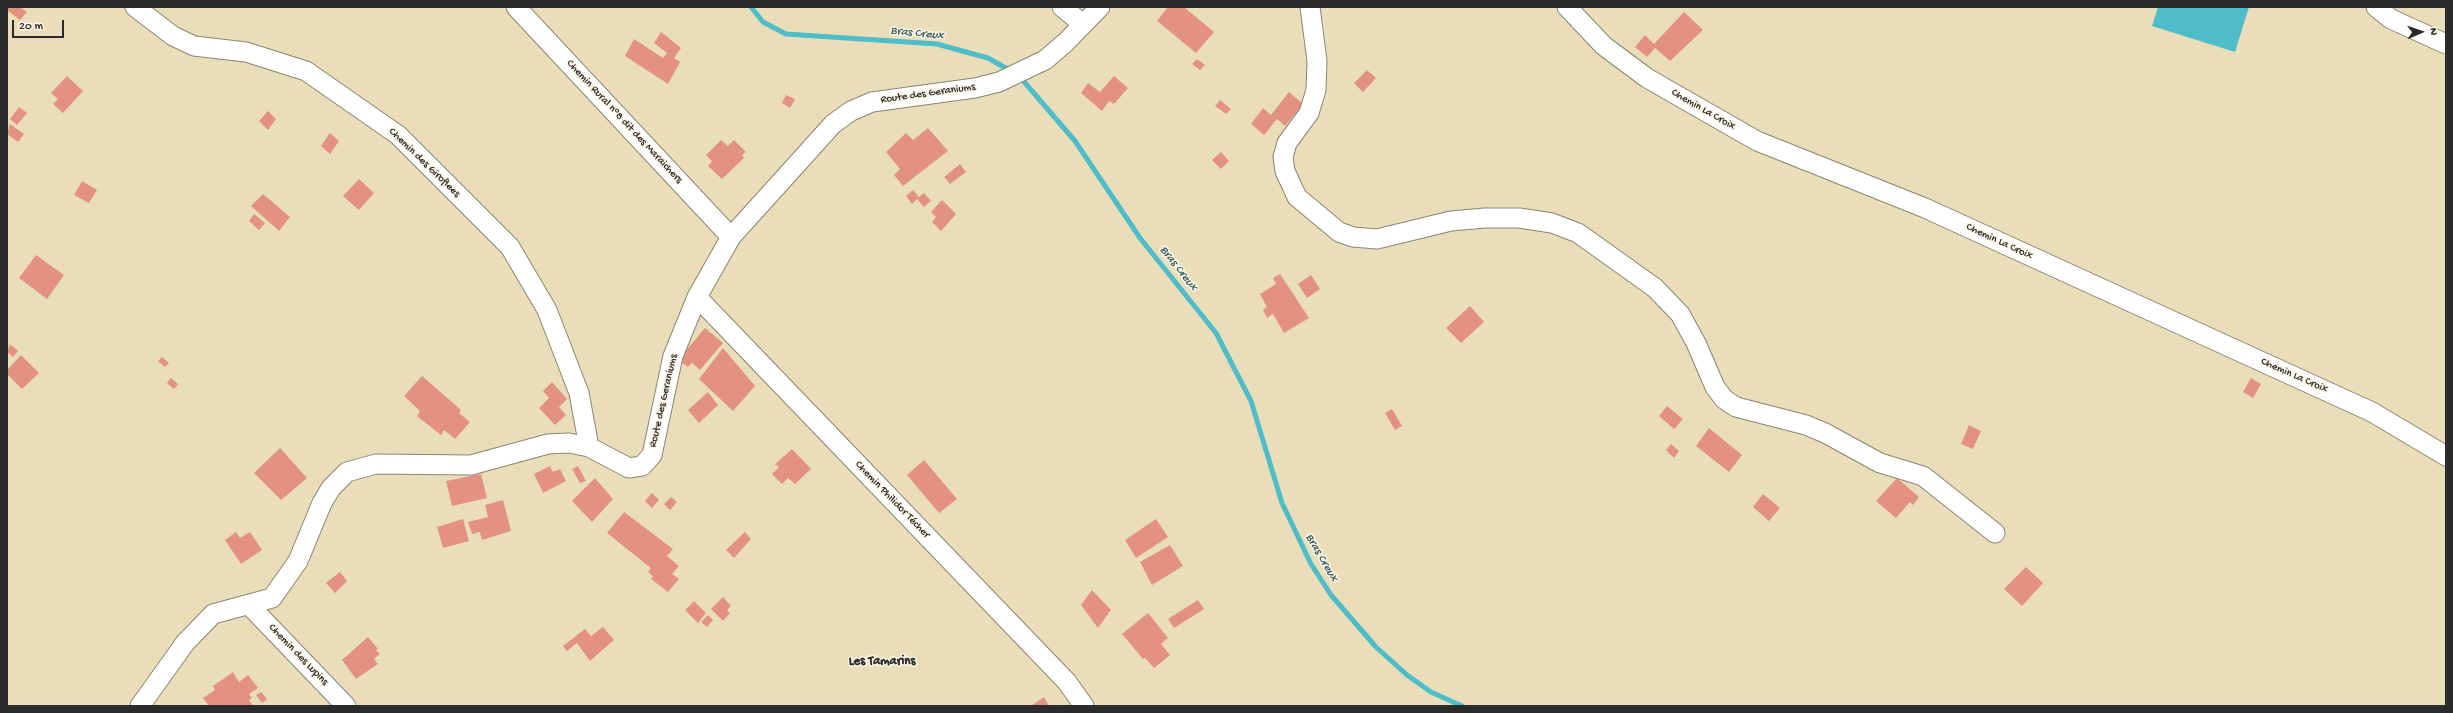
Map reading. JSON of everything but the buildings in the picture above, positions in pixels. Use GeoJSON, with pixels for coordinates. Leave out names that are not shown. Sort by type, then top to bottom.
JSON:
{"type":"FeatureCollection","features":[{"type":"Feature","properties":{"kind":"street","name":"Chemin des Giroflees"},"geometry":{"type":"LineString","coordinates":[[135,7],[173,36],[194,46],[246,52],[306,71],[398,135],[510,247],[547,310],[579,394],[589,447]]}},
{"type":"Feature","properties":{"kind":"street","name":"Chemin Rural n°8 dit des Maraichers"},"geometry":{"type":"LineString","coordinates":[[516,7],[731,236]]}},
{"type":"Feature","properties":{"kind":"street"},"geometry":{"type":"LineString","coordinates":[[1062,7],[1083,24]]}},
{"type":"Feature","properties":{"kind":"street","name":"Route des Geraniums"},"geometry":{"type":"LineString","coordinates":[[140,706],[185,643],[213,614],[272,598],[298,561],[322,503],[332,488],[347,472],[376,464],[471,466],[548,444],[569,443],[589,447],[628,468],[636,468],[648,461],[652,455],[673,356],[697,297],[731,236],[833,124],[851,111],[872,102],[962,90],[999,82],[1045,60],[1100,7]]}},
{"type":"Feature","properties":{"kind":"street"},"geometry":{"type":"LineString","coordinates":[[1310,7],[1317,62],[1316,90],[1310,113],[1287,143],[1283,157],[1285,171],[1296,197],[1339,232],[1352,237],[1377,239],[1451,221],[1485,218],[1519,218],[1552,222],[1578,233],[1655,288],[1680,314],[1696,343],[1715,386],[1724,400],[1736,407],[1812,428],[1880,463],[1923,476],[1995,533]]}},
{"type":"Feature","properties":{"kind":"street","name":"Chemin La Croix"},"geometry":{"type":"LineString","coordinates":[[1567,7],[1604,46],[1647,78],[1757,141],[1925,208],[2365,408],[2446,456]]}},
{"type":"Feature","properties":{"kind":"street"},"geometry":{"type":"LineString","coordinates":[[2376,7],[2391,19],[2446,44]]}},
{"type":"Feature","properties":{"kind":"street","name":"Chemin Philidor Técher"},"geometry":{"type":"LineString","coordinates":[[697,297],[1067,682],[1084,706]]}},
{"type":"Feature","properties":{"kind":"street","name":"Chemin des Lupins"},"geometry":{"type":"LineString","coordinates":[[249,604],[346,706]]}},
{"type":"Feature","properties":{"kind":"water"},"geometry":{"type":"Polygon","coordinates":[[[2158,7],[2249,7],[2235,52],[2152,26],[2158,7]]]}},
{"type":"Feature","properties":{"kind":"waterway","name":"Bras Creux"},"geometry":{"type":"LineString","coordinates":[[751,7],[763,22],[786,34],[937,44],[988,58],[1011,71]]}},
{"type":"Feature","properties":{"kind":"waterway","name":"Bras Creux"},"geometry":{"type":"LineString","coordinates":[[1020,77],[1075,141],[1140,238],[1216,333],[1251,401],[1282,503],[1311,564],[1331,595],[1376,647],[1407,675],[1431,692],[1462,706]]}},
{"type":"Feature","properties":{"kind":"district","name":"Les Tamarins"},"geometry":{"type":"Point","coordinates":[882,662]}}]}
